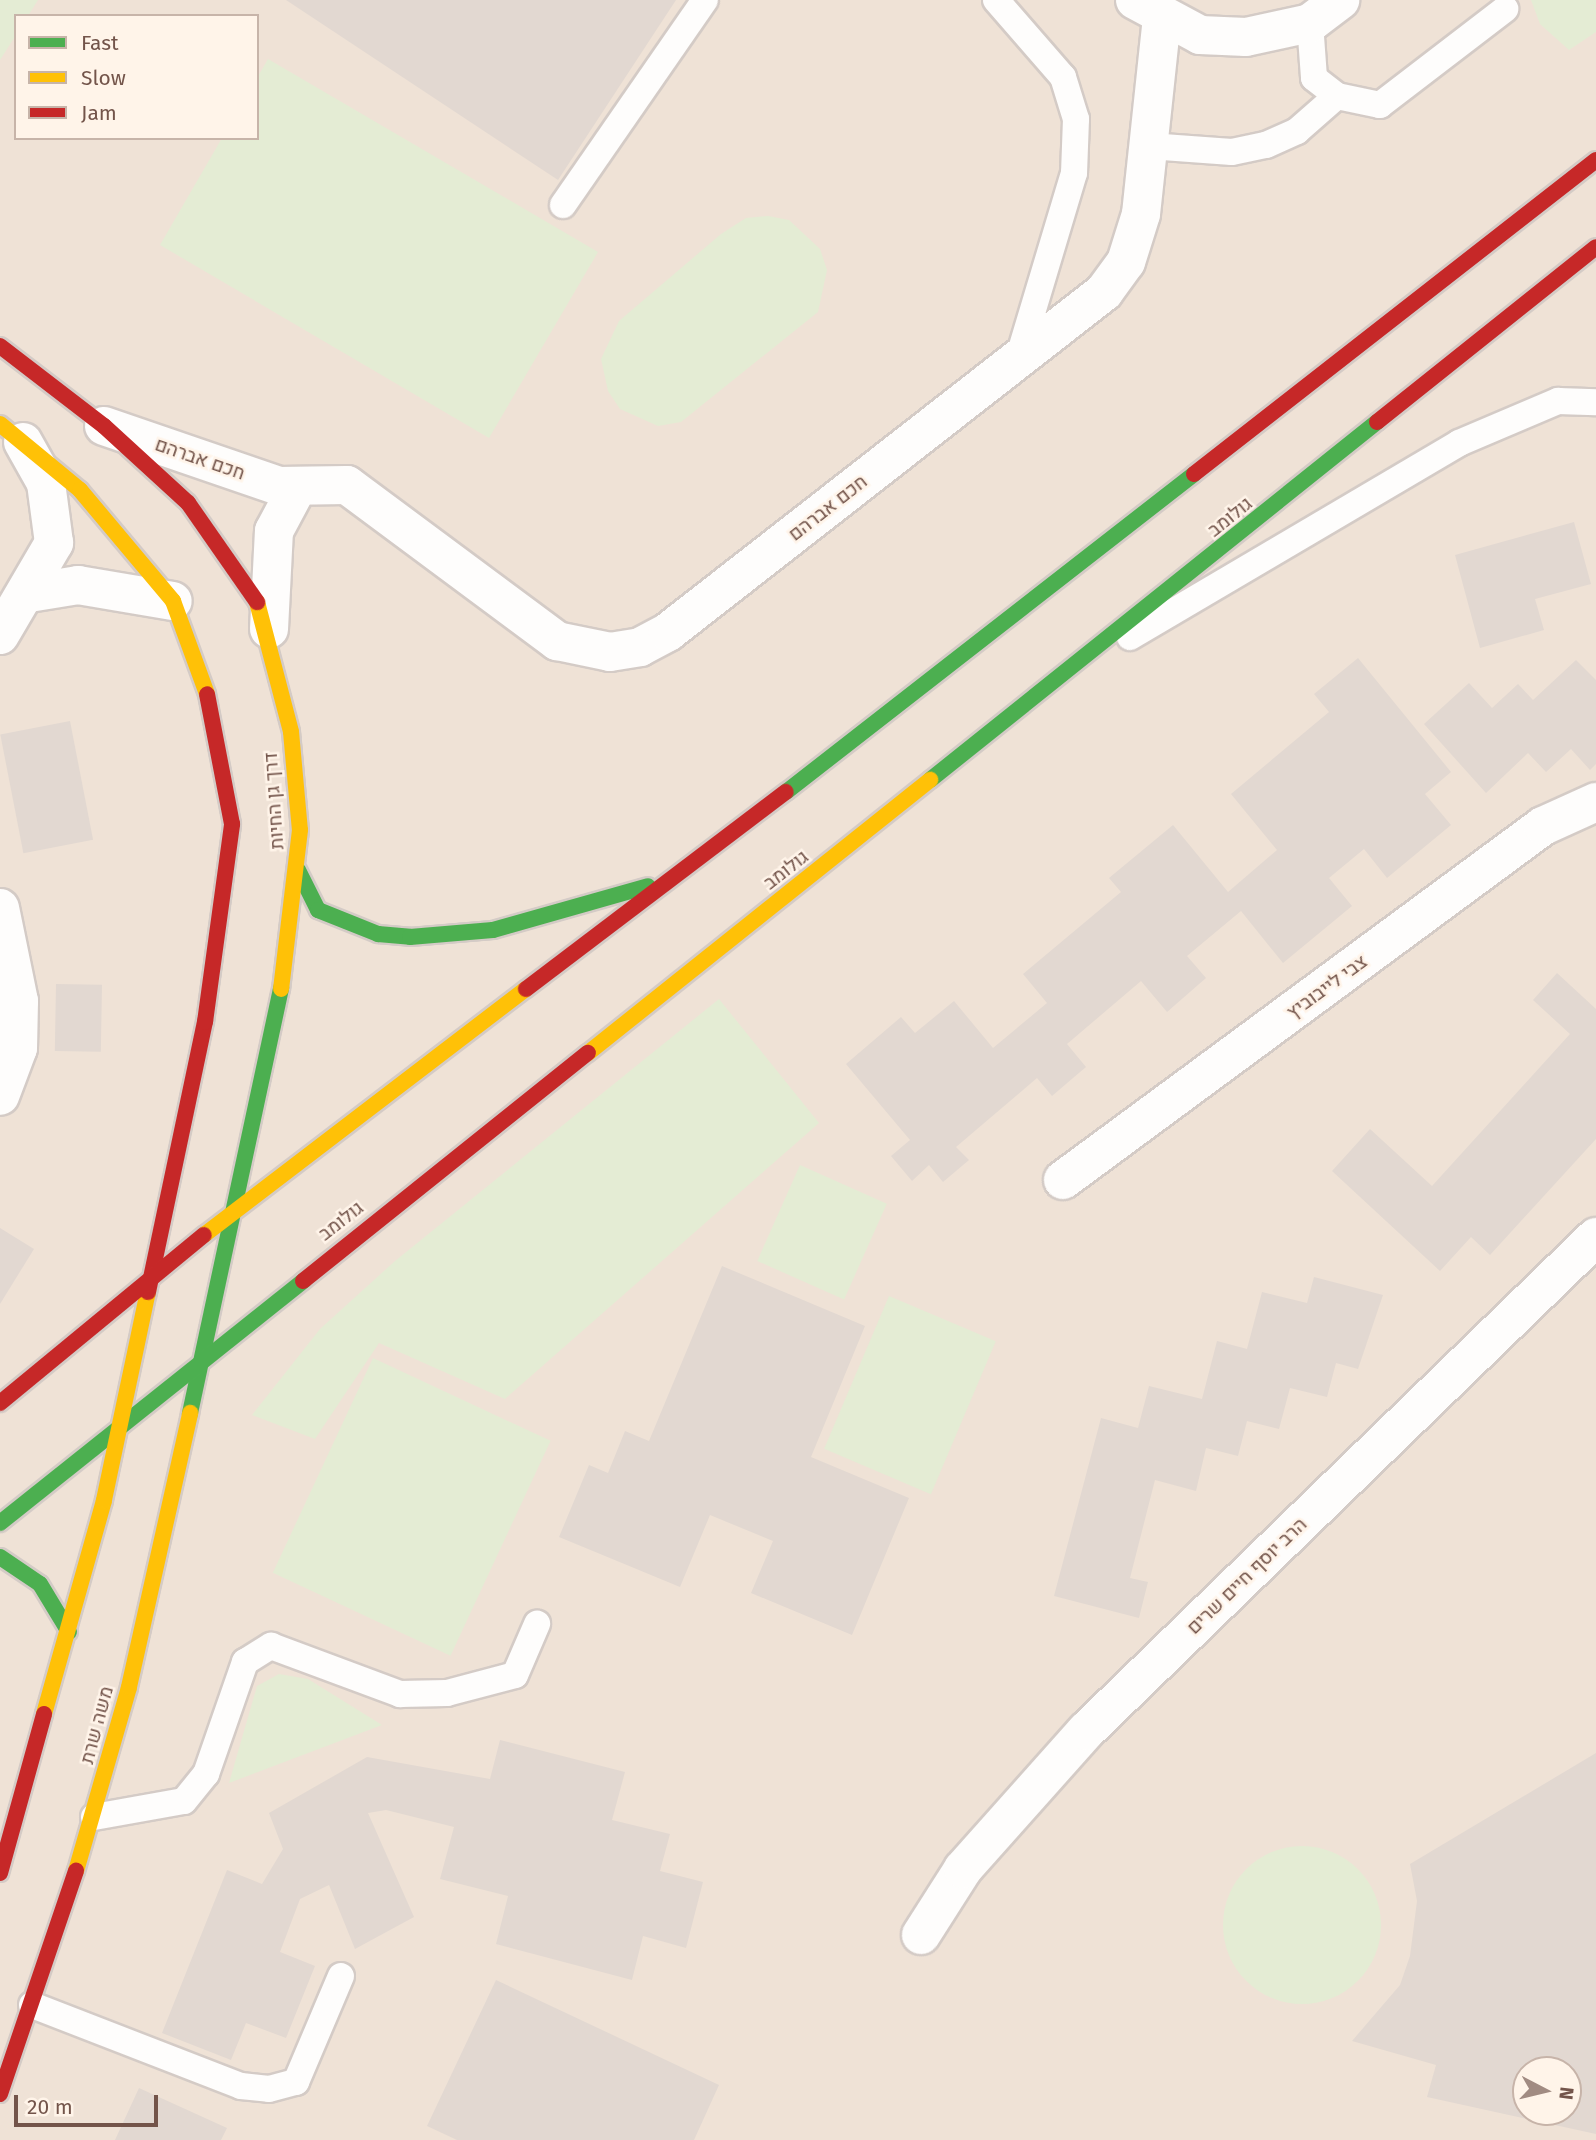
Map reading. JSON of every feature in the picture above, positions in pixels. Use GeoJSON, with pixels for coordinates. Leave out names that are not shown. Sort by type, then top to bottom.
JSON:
{"type":"FeatureCollection","features":[{"type":"Feature","properties":{"kind":"main road"},"geometry":{"type":"LineString","coordinates":[[0,1403],[238,1208],[677,877],[1596,160]]}},
{"type":"Feature","properties":{"kind":"main road","name":"גולומב"},"geometry":{"type":"LineString","coordinates":[[0,1522],[119,1431],[204,1359],[1075,670],[1596,247]]}},
{"type":"Feature","properties":{"kind":"main road","name":"דרך גן החיות"},"geometry":{"type":"LineString","coordinates":[[0,346],[104,426],[188,503],[225,547],[252,588],[269,632],[294,757],[298,870],[238,1208],[204,1359]]}},
{"type":"Feature","properties":{"kind":"main road"},"geometry":{"type":"LineString","coordinates":[[0,1873],[69,1632],[119,1431],[148,1280],[222,932],[232,824],[214,714],[173,601],[114,526],[12,433]]}},
{"type":"Feature","properties":{"kind":"main road"},"geometry":{"type":"LineString","coordinates":[[298,870],[305,892],[328,916],[378,934],[410,937],[493,930],[677,877]]}},
{"type":"Feature","properties":{"kind":"main road","name":"משה שרת"},"geometry":{"type":"LineString","coordinates":[[0,2094],[94,1816],[204,1359]]}},
{"type":"Feature","properties":{"kind":"main road"},"geometry":{"type":"LineString","coordinates":[[0,1557],[40,1584],[69,1632]]}},
{"type":"Feature","properties":{"kind":"street"},"geometry":{"type":"LineString","coordinates":[[1148,10],[1200,35],[1247,37],[1310,23],[1340,0]]}},
{"type":"Feature","properties":{"kind":"street","name":"חכם אברהם"},"geometry":{"type":"LineString","coordinates":[[104,426],[297,488],[329,481],[368,494],[557,641],[610,652],[640,647],[668,632],[1104,292],[1126,262],[1141,214],[1149,146],[1148,10]]}},
{"type":"Feature","properties":{"kind":"street"},"geometry":{"type":"LineString","coordinates":[[0,635],[29,593],[54,543],[54,520],[46,483],[12,433]]}},
{"type":"Feature","properties":{"kind":"street"},"geometry":{"type":"LineString","coordinates":[[269,632],[274,531],[297,488]]}},
{"type":"Feature","properties":{"kind":"street"},"geometry":{"type":"LineString","coordinates":[[29,593],[78,585],[173,601]]}},
{"type":"Feature","properties":{"kind":"street","name":"צבי לייבוביץ"},"geometry":{"type":"LineString","coordinates":[[1063,1180],[1543,826],[1596,802]]}},
{"type":"Feature","properties":{"kind":"street"},"geometry":{"type":"LineString","coordinates":[[0,908],[19,1001],[18,1048],[0,1096]]}},
{"type":"Feature","properties":{"kind":"street","name":"הרב יוסף חיים שרים"},"geometry":{"type":"LineString","coordinates":[[921,1935],[963,1870],[1086,1731],[1596,1237]]}},
{"type":"Feature","properties":{"kind":"lane"},"geometry":{"type":"LineString","coordinates":[[563,205],[705,0]]}},
{"type":"Feature","properties":{"kind":"lane"},"geometry":{"type":"LineString","coordinates":[[996,0],[1063,77],[1076,119],[1074,173],[1018,360]]}},
{"type":"Feature","properties":{"kind":"lane"},"geometry":{"type":"LineString","coordinates":[[1310,23],[1314,78],[1337,96],[1380,105],[1505,9]]}},
{"type":"Feature","properties":{"kind":"lane"},"geometry":{"type":"LineString","coordinates":[[1149,146],[1232,152],[1266,145],[1297,131],[1337,96]]}},
{"type":"Feature","properties":{"kind":"lane"},"geometry":{"type":"LineString","coordinates":[[1075,670],[1459,443],[1558,401],[1596,402]]}},
{"type":"Feature","properties":{"kind":"lane"},"geometry":{"type":"LineString","coordinates":[[94,1816],[184,1801],[206,1774],[245,1662],[271,1646],[400,1694],[447,1693],[514,1675],[537,1624]]}},
{"type":"Feature","properties":{"kind":"lane"},"geometry":{"type":"LineString","coordinates":[[32,2005],[241,2086],[269,2089],[296,2082],[341,1976]]}},
{"type":"Feature","properties":{"kind":"shaded area"},"geometry":{"type":"Polygon","coordinates":[[[0,0],[1596,0],[1596,2140],[0,2140],[0,0]]]}},
{"type":"Feature","properties":{"kind":"green space"},"geometry":{"type":"Polygon","coordinates":[[[0,0],[38,0],[29,14],[14,14],[14,38],[0,60],[0,0]]]}},
{"type":"Feature","properties":{"kind":"green space"},"geometry":{"type":"Polygon","coordinates":[[[1531,0],[1596,0],[1596,32],[1569,50],[1540,24],[1531,0]]]}},
{"type":"Feature","properties":{"kind":"green space"},"geometry":{"type":"Polygon","coordinates":[[[268,59],[598,252],[489,438],[160,245],[221,140],[259,140],[259,75],[268,59]]]}},
{"type":"Feature","properties":{"kind":"green space"},"geometry":{"type":"Polygon","coordinates":[[[768,216],[789,220],[820,249],[827,270],[818,312],[681,422],[658,426],[620,409],[608,391],[601,359],[619,321],[721,234],[746,218],[768,216]]]}},
{"type":"Feature","properties":{"kind":"green space"},"geometry":{"type":"Polygon","coordinates":[[[719,999],[819,1123],[505,1399],[379,1343],[315,1439],[252,1415],[320,1329],[395,1261],[719,999]]]}},
{"type":"Feature","properties":{"kind":"green space"},"geometry":{"type":"Polygon","coordinates":[[[800,1165],[887,1204],[844,1300],[757,1261],[800,1165]]]}},
{"type":"Feature","properties":{"kind":"green space"},"geometry":{"type":"Polygon","coordinates":[[[889,1296],[996,1341],[931,1494],[824,1449],[889,1296]]]}},
{"type":"Feature","properties":{"kind":"green space"},"geometry":{"type":"Polygon","coordinates":[[[373,1358],[551,1441],[450,1656],[273,1573],[373,1358]]]}},
{"type":"Feature","properties":{"kind":"green space"},"geometry":{"type":"Polygon","coordinates":[[[279,1674],[308,1679],[382,1725],[229,1783],[257,1686],[279,1674]]]}},
{"type":"Feature","properties":{"kind":"green space"},"geometry":{"type":"Polygon","coordinates":[[[1302,1846],[1332,1852],[1358,1869],[1375,1895],[1381,1925],[1375,1955],[1358,1981],[1332,1998],[1302,2004],[1272,1998],[1246,1981],[1229,1955],[1223,1925],[1229,1895],[1246,1869],[1272,1852],[1302,1846]]]}},
{"type":"Feature","properties":{"kind":"building"},"geometry":{"type":"Polygon","coordinates":[[[286,0],[676,0],[558,180],[286,0]]]}},
{"type":"Feature","properties":{"kind":"building"},"geometry":{"type":"Polygon","coordinates":[[[1574,522],[1591,584],[1535,599],[1544,630],[1480,648],[1455,555],[1574,522]]]}},
{"type":"Feature","properties":{"kind":"building"},"geometry":{"type":"Polygon","coordinates":[[[1358,658],[1451,772],[1425,794],[1451,825],[1387,878],[1364,849],[1329,878],[1352,906],[1283,963],[1241,911],[1187,956],[1206,978],[1167,1012],[1141,981],[1067,1044],[1086,1067],[1052,1096],[1037,1078],[956,1147],[969,1160],[943,1182],[929,1165],[912,1181],[891,1156],[910,1140],[846,1064],[901,1017],[915,1033],[954,1001],[993,1048],[1047,1003],[1023,974],[1121,892],[1109,878],[1173,825],[1228,892],[1277,850],[1231,794],[1329,712],[1314,694],[1358,658]]]}},
{"type":"Feature","properties":{"kind":"building"},"geometry":{"type":"Polygon","coordinates":[[[1576,660],[1596,680],[1596,764],[1590,770],[1571,749],[1546,772],[1528,753],[1486,793],[1424,724],[1469,683],[1492,708],[1518,684],[1533,700],[1576,660]]]}},
{"type":"Feature","properties":{"kind":"building"},"geometry":{"type":"Polygon","coordinates":[[[70,721],[93,840],[23,853],[0,735],[70,721]]]}},
{"type":"Feature","properties":{"kind":"building"},"geometry":{"type":"Polygon","coordinates":[[[1557,973],[1596,1009],[1596,1139],[1490,1255],[1471,1237],[1440,1271],[1332,1171],[1370,1129],[1432,1186],[1570,1034],[1533,1000],[1557,973]]]}},
{"type":"Feature","properties":{"kind":"building"},"geometry":{"type":"Polygon","coordinates":[[[56,984],[102,985],[101,1052],[55,1051],[56,984]]]}},
{"type":"Feature","properties":{"kind":"building"},"geometry":{"type":"Polygon","coordinates":[[[0,1228],[34,1249],[0,1304],[0,1228]]]}},
{"type":"Feature","properties":{"kind":"building"},"geometry":{"type":"Polygon","coordinates":[[[722,1266],[865,1326],[811,1457],[909,1498],[852,1635],[751,1593],[773,1541],[710,1515],[680,1587],[559,1537],[589,1465],[608,1473],[625,1431],[649,1441],[722,1266]]]}},
{"type":"Feature","properties":{"kind":"building"},"geometry":{"type":"Polygon","coordinates":[[[1314,1277],[1383,1295],[1358,1369],[1336,1363],[1327,1397],[1290,1388],[1279,1429],[1247,1421],[1238,1456],[1206,1448],[1196,1491],[1155,1480],[1130,1578],[1148,1582],[1139,1618],[1054,1596],[1101,1418],[1138,1428],[1149,1386],[1202,1399],[1217,1341],[1247,1349],[1262,1292],[1307,1303],[1314,1277]]]}},
{"type":"Feature","properties":{"kind":"building"},"geometry":{"type":"Polygon","coordinates":[[[500,1740],[625,1772],[612,1820],[670,1834],[660,1871],[703,1882],[686,1948],[643,1936],[632,1980],[496,1944],[508,1896],[440,1879],[454,1827],[386,1810],[368,1813],[414,1917],[355,1949],[329,1885],[300,1899],[280,1952],[315,1966],[286,2038],[246,2023],[231,2060],[162,2033],[227,1870],[262,1884],[283,1849],[269,1813],[367,1757],[490,1779],[500,1740]]]}},
{"type":"Feature","properties":{"kind":"building"},"geometry":{"type":"Polygon","coordinates":[[[1596,1753],[1596,2134],[1559,2126],[1582,2126],[1582,2056],[1512,2056],[1512,2116],[1427,2097],[1436,2065],[1352,2041],[1400,1985],[1410,1956],[1417,1901],[1410,1864],[1596,1753]]]}},
{"type":"Feature","properties":{"kind":"building"},"geometry":{"type":"Polygon","coordinates":[[[496,1980],[719,2085],[694,2140],[457,2140],[427,2126],[496,1980]]]}},
{"type":"Feature","properties":{"kind":"building"},"geometry":{"type":"Polygon","coordinates":[[[139,2088],[227,2128],[221,2140],[115,2140],[139,2088]]]}},
{"type":"Feature","properties":{"kind":"traffic: fast"},"geometry":{"type":"LineString","coordinates":[[930,780],[1377,422]]}},
{"type":"Feature","properties":{"kind":"traffic: fast"},"geometry":{"type":"LineString","coordinates":[[786,792],[1194,474]]}},
{"type":"Feature","properties":{"kind":"traffic: fast"},"geometry":{"type":"LineString","coordinates":[[298,870],[318,910],[378,934],[410,937],[493,930],[648,886]]}},
{"type":"Feature","properties":{"kind":"traffic: fast"},"geometry":{"type":"LineString","coordinates":[[190,1413],[281,989]]}},
{"type":"Feature","properties":{"kind":"traffic: fast"},"geometry":{"type":"LineString","coordinates":[[0,1523],[303,1281]]}},
{"type":"Feature","properties":{"kind":"traffic: fast"},"geometry":{"type":"LineString","coordinates":[[0,1557],[40,1584],[69,1632]]}},
{"type":"Feature","properties":{"kind":"traffic: slow"},"geometry":{"type":"LineString","coordinates":[[0,424],[80,490],[173,601],[207,694]]}},
{"type":"Feature","properties":{"kind":"traffic: slow"},"geometry":{"type":"LineString","coordinates":[[257,602],[291,732],[300,830],[281,989]]}},
{"type":"Feature","properties":{"kind":"traffic: slow"},"geometry":{"type":"LineString","coordinates":[[588,1053],[930,780]]}},
{"type":"Feature","properties":{"kind":"traffic: slow"},"geometry":{"type":"LineString","coordinates":[[204,1235],[526,989]]}},
{"type":"Feature","properties":{"kind":"traffic: slow"},"geometry":{"type":"LineString","coordinates":[[44,1714],[104,1500],[148,1292]]}},
{"type":"Feature","properties":{"kind":"traffic: slow"},"geometry":{"type":"LineString","coordinates":[[76,1871],[129,1687],[190,1413]]}},
{"type":"Feature","properties":{"kind":"traffic: jam"},"geometry":{"type":"LineString","coordinates":[[1194,474],[1596,160]]}},
{"type":"Feature","properties":{"kind":"traffic: jam"},"geometry":{"type":"LineString","coordinates":[[1377,422],[1596,247]]}},
{"type":"Feature","properties":{"kind":"traffic: jam"},"geometry":{"type":"LineString","coordinates":[[0,346],[104,426],[188,503],[257,602]]}},
{"type":"Feature","properties":{"kind":"traffic: jam"},"geometry":{"type":"LineString","coordinates":[[148,1292],[205,1022],[232,824],[207,694]]}},
{"type":"Feature","properties":{"kind":"traffic: jam"},"geometry":{"type":"LineString","coordinates":[[526,989],[786,792]]}},
{"type":"Feature","properties":{"kind":"traffic: jam"},"geometry":{"type":"LineString","coordinates":[[303,1281],[588,1053]]}},
{"type":"Feature","properties":{"kind":"traffic: jam"},"geometry":{"type":"LineString","coordinates":[[0,1403],[204,1235]]}},
{"type":"Feature","properties":{"kind":"traffic: jam"},"geometry":{"type":"LineString","coordinates":[[0,1873],[44,1714]]}},
{"type":"Feature","properties":{"kind":"traffic: jam"},"geometry":{"type":"LineString","coordinates":[[0,2094],[76,1871]]}}]}
